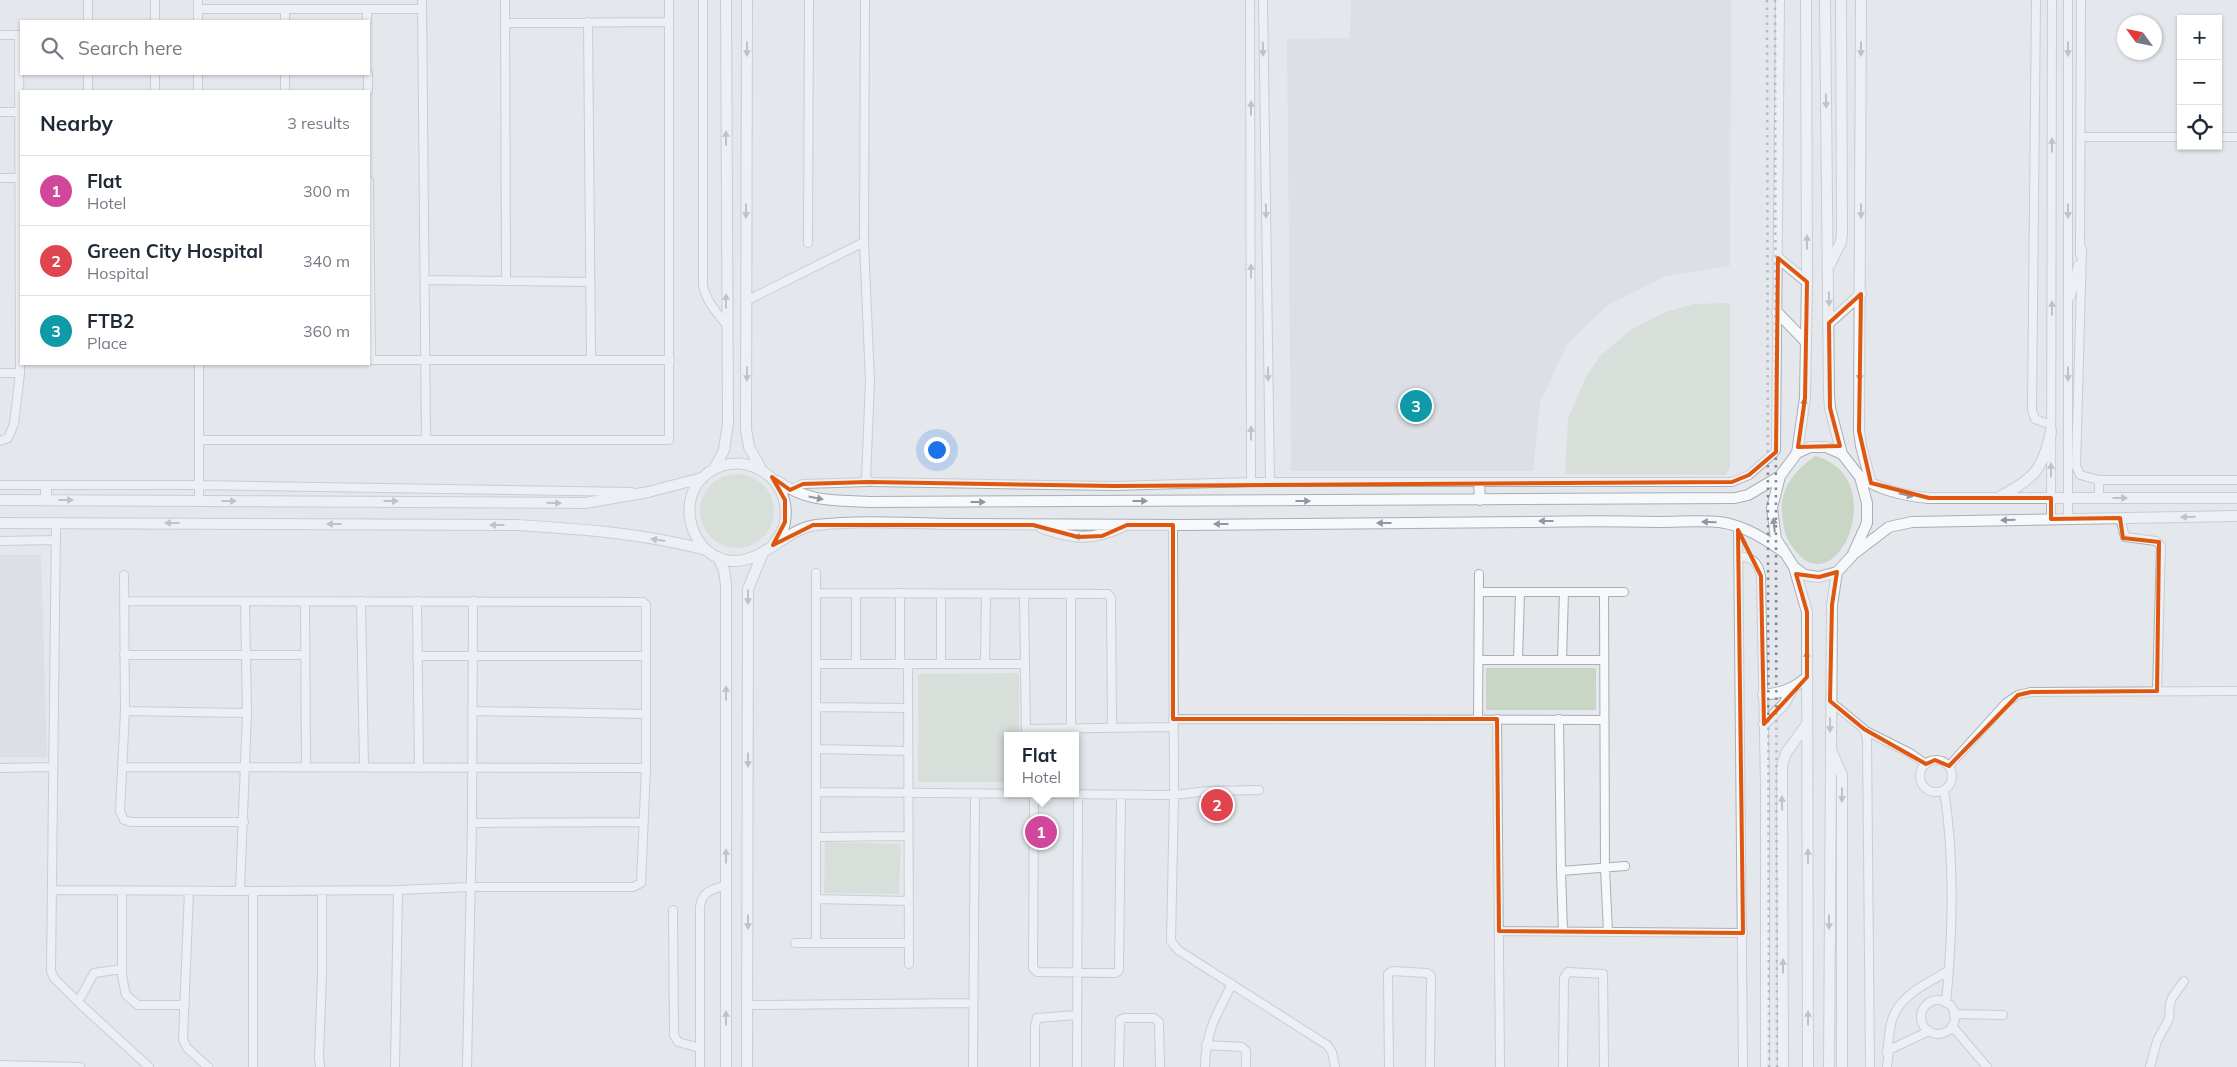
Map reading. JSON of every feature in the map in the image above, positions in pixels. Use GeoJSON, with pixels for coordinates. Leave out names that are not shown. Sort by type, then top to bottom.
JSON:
{"type":"FeatureCollection","features":[{"type":"Feature","properties":{"kind":"street"},"geometry":{"type":"LineString","coordinates":[[88,0],[88,20]]}},
{"type":"Feature","properties":{"kind":"street"},"geometry":{"type":"LineString","coordinates":[[155,0],[155,20]]}},
{"type":"Feature","properties":{"kind":"street"},"geometry":{"type":"LineString","coordinates":[[198,0],[198,20]]}},
{"type":"Feature","properties":{"kind":"street"},"geometry":{"type":"LineString","coordinates":[[422,0],[426,440]]}},
{"type":"Feature","properties":{"kind":"street"},"geometry":{"type":"LineString","coordinates":[[505,0],[506,281]]}},
{"type":"Feature","properties":{"kind":"street"},"geometry":{"type":"LineString","coordinates":[[199,440],[669,440],[669,0]]}},
{"type":"Feature","properties":{"kind":"street"},"geometry":{"type":"LineString","coordinates":[[703,0],[703,285],[704,294],[726,324]]}},
{"type":"Feature","properties":{"kind":"street"},"geometry":{"type":"LineString","coordinates":[[714,469],[724,450],[728,423],[726,324],[726,0]]}},
{"type":"Feature","properties":{"kind":"street"},"geometry":{"type":"LineString","coordinates":[[747,0],[746,429],[749,447],[761,469]]}},
{"type":"Feature","properties":{"kind":"street"},"geometry":{"type":"LineString","coordinates":[[808,243],[809,0]]}},
{"type":"Feature","properties":{"kind":"street"},"geometry":{"type":"LineString","coordinates":[[865,0],[864,242],[870,381],[865,473],[868,482]]}},
{"type":"Feature","properties":{"kind":"street"},"geometry":{"type":"LineString","coordinates":[[1250,0],[1251,482]]}},
{"type":"Feature","properties":{"kind":"street"},"geometry":{"type":"LineString","coordinates":[[1263,0],[1270,482]]}},
{"type":"Feature","properties":{"kind":"street"},"geometry":{"type":"LineString","coordinates":[[791,489],[803,484],[868,482],[1114,486],[1251,482],[1732,482],[1743,479],[1776,452],[1780,0]]}},
{"type":"Feature","properties":{"kind":"street"},"geometry":{"type":"LineString","coordinates":[[1797,453],[1804,398],[1807,282],[1806,0]]}},
{"type":"Feature","properties":{"kind":"street"},"geometry":{"type":"LineString","coordinates":[[1825,0],[1830,408],[1842,454],[1860,478],[1868,512],[1867,523],[1852,556]]}},
{"type":"Feature","properties":{"kind":"street"},"geometry":{"type":"LineString","coordinates":[[1828,267],[1841,242],[1842,234],[1841,0]]}},
{"type":"Feature","properties":{"kind":"street"},"geometry":{"type":"LineString","coordinates":[[1861,0],[1859,431],[1870,483]]}},
{"type":"Feature","properties":{"kind":"street"},"geometry":{"type":"LineString","coordinates":[[2036,0],[2032,410],[2035,419],[2051,428]]}},
{"type":"Feature","properties":{"kind":"street"},"geometry":{"type":"LineString","coordinates":[[2051,519],[2052,0]]}},
{"type":"Feature","properties":{"kind":"street"},"geometry":{"type":"LineString","coordinates":[[2068,0],[2068,518]]}},
{"type":"Feature","properties":{"kind":"street"},"geometry":{"type":"LineString","coordinates":[[2081,0],[2082,249],[2076,466],[2080,475],[2098,480],[2237,480]]}},
{"type":"Feature","properties":{"kind":"street"},"geometry":{"type":"LineString","coordinates":[[285,9],[285,20]]}},
{"type":"Feature","properties":{"kind":"street"},"geometry":{"type":"LineString","coordinates":[[367,9],[367,20]]}},
{"type":"Feature","properties":{"kind":"street"},"geometry":{"type":"LineString","coordinates":[[198,10],[422,9]]}},
{"type":"Feature","properties":{"kind":"street"},"geometry":{"type":"LineString","coordinates":[[588,22],[590,360]]}},
{"type":"Feature","properties":{"kind":"street"},"geometry":{"type":"LineString","coordinates":[[505,23],[669,22]]}},
{"type":"Feature","properties":{"kind":"street"},"geometry":{"type":"LineString","coordinates":[[0,35],[20,35],[20,373],[14,424],[8,438],[0,441]]}},
{"type":"Feature","properties":{"kind":"street"},"geometry":{"type":"LineString","coordinates":[[88,75],[88,90]]}},
{"type":"Feature","properties":{"kind":"street"},"geometry":{"type":"LineString","coordinates":[[155,75],[155,90]]}},
{"type":"Feature","properties":{"kind":"street"},"geometry":{"type":"LineString","coordinates":[[198,75],[198,90]]}},
{"type":"Feature","properties":{"kind":"street"},"geometry":{"type":"LineString","coordinates":[[285,75],[285,90]]}},
{"type":"Feature","properties":{"kind":"street"},"geometry":{"type":"LineString","coordinates":[[368,75],[368,90]]}},
{"type":"Feature","properties":{"kind":"street"},"geometry":{"type":"LineString","coordinates":[[0,112],[20,112]]}},
{"type":"Feature","properties":{"kind":"street"},"geometry":{"type":"LineString","coordinates":[[2081,137],[2177,137]]}},
{"type":"Feature","properties":{"kind":"street"},"geometry":{"type":"LineString","coordinates":[[2222,137],[2237,137]]}},
{"type":"Feature","properties":{"kind":"street"},"geometry":{"type":"LineString","coordinates":[[0,178],[20,178]]}},
{"type":"Feature","properties":{"kind":"street"},"geometry":{"type":"LineString","coordinates":[[746,301],[864,242]]}},
{"type":"Feature","properties":{"kind":"street"},"geometry":{"type":"LineString","coordinates":[[2068,310],[2082,249]]}},
{"type":"Feature","properties":{"kind":"street"},"geometry":{"type":"LineString","coordinates":[[1778,258],[1807,282]]}},
{"type":"Feature","properties":{"kind":"street"},"geometry":{"type":"LineString","coordinates":[[425,280],[590,282]]}},
{"type":"Feature","properties":{"kind":"street"},"geometry":{"type":"LineString","coordinates":[[1829,322],[1861,294]]}},
{"type":"Feature","properties":{"kind":"street"},"geometry":{"type":"LineString","coordinates":[[1777,312],[1805,341]]}},
{"type":"Feature","properties":{"kind":"street"},"geometry":{"type":"LineString","coordinates":[[370,360],[670,360]]}},
{"type":"Feature","properties":{"kind":"street"},"geometry":{"type":"LineString","coordinates":[[199,365],[199,500]]}},
{"type":"Feature","properties":{"kind":"street"},"geometry":{"type":"LineString","coordinates":[[0,373],[20,373]]}},
{"type":"Feature","properties":{"kind":"street"},"geometry":{"type":"LineString","coordinates":[[1998,498],[2022,485],[2037,471],[2046,455],[2051,428]]}},
{"type":"Feature","properties":{"kind":"street"},"geometry":{"type":"LineString","coordinates":[[1808,1067],[1807,612],[1794,567],[1776,540],[1772,508],[1780,476],[1797,453],[1810,447],[1826,447],[1842,454]]}},
{"type":"Feature","properties":{"kind":"street"},"geometry":{"type":"LineString","coordinates":[[706,550],[690,525],[688,507],[696,485],[702,478],[714,469],[737,463],[761,469],[791,489],[814,499],[868,502],[1734,498],[1748,495],[1780,476]]}},
{"type":"Feature","properties":{"kind":"street"},"geometry":{"type":"LineString","coordinates":[[772,477],[785,500],[785,522],[781,533],[773,545]]}},
{"type":"Feature","properties":{"kind":"street"},"geometry":{"type":"LineString","coordinates":[[0,500],[585,503],[648,492],[702,478]]}},
{"type":"Feature","properties":{"kind":"street"},"geometry":{"type":"LineString","coordinates":[[1860,478],[1879,488],[1910,496],[2237,498]]}},
{"type":"Feature","properties":{"kind":"street"},"geometry":{"type":"LineString","coordinates":[[2098,480],[2099,498]]}},
{"type":"Feature","properties":{"kind":"street"},"geometry":{"type":"LineString","coordinates":[[1479,483],[1480,500]]}},
{"type":"Feature","properties":{"kind":"street"},"geometry":{"type":"LineString","coordinates":[[0,485],[199,485],[648,492]]}},
{"type":"Feature","properties":{"kind":"street"},"geometry":{"type":"LineString","coordinates":[[46,486],[46,500]]}},
{"type":"Feature","properties":{"kind":"street"},"geometry":{"type":"LineString","coordinates":[[1794,567],[1805,575],[1819,576],[1837,572],[1852,556],[1889,527],[1912,522],[2237,516]]}},
{"type":"Feature","properties":{"kind":"street"},"geometry":{"type":"LineString","coordinates":[[2120,518],[2125,537],[2156,541],[2161,546],[2157,691]]}},
{"type":"Feature","properties":{"kind":"street"},"geometry":{"type":"LineString","coordinates":[[0,522],[516,525],[579,529],[678,543],[706,550],[718,557],[731,561],[753,558],[792,534],[813,525],[864,523],[1172,525],[1597,521],[1720,522],[1765,538],[1785,553]]}},
{"type":"Feature","properties":{"kind":"street"},"geometry":{"type":"LineString","coordinates":[[56,523],[51,971],[54,978],[78,1002],[149,1067]]}},
{"type":"Feature","properties":{"kind":"street"},"geometry":{"type":"LineString","coordinates":[[1172,525],[1174,795],[1171,941],[1178,950],[1327,1045],[1332,1052],[1335,1067]]}},
{"type":"Feature","properties":{"kind":"street"},"geometry":{"type":"LineString","coordinates":[[1738,527],[1743,1067]]}},
{"type":"Feature","properties":{"kind":"street"},"geometry":{"type":"LineString","coordinates":[[0,541],[56,540]]}},
{"type":"Feature","properties":{"kind":"street"},"geometry":{"type":"LineString","coordinates":[[747,1067],[748,588],[764,552]]}},
{"type":"Feature","properties":{"kind":"street"},"geometry":{"type":"LineString","coordinates":[[1739,556],[1751,558],[1756,562],[1761,576],[1764,724],[1765,1067]]}},
{"type":"Feature","properties":{"kind":"street"},"geometry":{"type":"LineString","coordinates":[[718,557],[724,570],[726,585],[726,1067]]}},
{"type":"Feature","properties":{"kind":"street"},"geometry":{"type":"LineString","coordinates":[[1830,1067],[1830,702],[1832,606],[1837,572]]}},
{"type":"Feature","properties":{"kind":"street"},"geometry":{"type":"LineString","coordinates":[[816,573],[816,943]]}},
{"type":"Feature","properties":{"kind":"street"},"geometry":{"type":"LineString","coordinates":[[1478,719],[1479,574]]}},
{"type":"Feature","properties":{"kind":"street"},"geometry":{"type":"LineString","coordinates":[[124,575],[125,711],[120,811],[124,820],[127,822],[244,822]]}},
{"type":"Feature","properties":{"kind":"street"},"geometry":{"type":"LineString","coordinates":[[1479,592],[1624,592]]}},
{"type":"Feature","properties":{"kind":"street"},"geometry":{"type":"LineString","coordinates":[[1518,660],[1520,592]]}},
{"type":"Feature","properties":{"kind":"street"},"geometry":{"type":"LineString","coordinates":[[1562,660],[1564,592]]}},
{"type":"Feature","properties":{"kind":"street"},"geometry":{"type":"LineString","coordinates":[[1604,592],[1605,868],[1608,932]]}},
{"type":"Feature","properties":{"kind":"street"},"geometry":{"type":"LineString","coordinates":[[816,593],[1106,594],[1110,596],[1112,728]]}},
{"type":"Feature","properties":{"kind":"street"},"geometry":{"type":"LineString","coordinates":[[856,593],[856,664]]}},
{"type":"Feature","properties":{"kind":"street"},"geometry":{"type":"LineString","coordinates":[[900,593],[908,708],[909,964]]}},
{"type":"Feature","properties":{"kind":"street"},"geometry":{"type":"LineString","coordinates":[[941,594],[941,664]]}},
{"type":"Feature","properties":{"kind":"street"},"geometry":{"type":"LineString","coordinates":[[985,664],[986,594]]}},
{"type":"Feature","properties":{"kind":"street"},"geometry":{"type":"LineString","coordinates":[[1024,594],[1026,732],[1173,723],[1478,719],[1604,720]]}},
{"type":"Feature","properties":{"kind":"street"},"geometry":{"type":"LineString","coordinates":[[1071,594],[1071,728]]}},
{"type":"Feature","properties":{"kind":"street"},"geometry":{"type":"LineString","coordinates":[[53,890],[322,891],[470,887],[636,887],[641,883],[646,768],[646,605],[643,602],[124,601]]}},
{"type":"Feature","properties":{"kind":"street"},"geometry":{"type":"LineString","coordinates":[[305,601],[306,767]]}},
{"type":"Feature","properties":{"kind":"street"},"geometry":{"type":"LineString","coordinates":[[361,601],[364,768]]}},
{"type":"Feature","properties":{"kind":"street"},"geometry":{"type":"LineString","coordinates":[[417,601],[419,768]]}},
{"type":"Feature","properties":{"kind":"street"},"geometry":{"type":"LineString","coordinates":[[467,1067],[472,823],[473,601]]}},
{"type":"Feature","properties":{"kind":"street"},"geometry":{"type":"LineString","coordinates":[[240,890],[244,822],[246,713],[245,602]]}},
{"type":"Feature","properties":{"kind":"street"},"geometry":{"type":"LineString","coordinates":[[124,655],[305,654]]}},
{"type":"Feature","properties":{"kind":"street"},"geometry":{"type":"LineString","coordinates":[[417,656],[646,656]]}},
{"type":"Feature","properties":{"kind":"street"},"geometry":{"type":"LineString","coordinates":[[1478,660],[1604,660]]}},
{"type":"Feature","properties":{"kind":"street"},"geometry":{"type":"LineString","coordinates":[[816,664],[1025,664]]}},
{"type":"Feature","properties":{"kind":"street"},"geometry":{"type":"LineString","coordinates":[[1763,695],[1783,692],[1793,688],[1807,677]]}},
{"type":"Feature","properties":{"kind":"street"},"geometry":{"type":"LineString","coordinates":[[1764,724],[1784,704],[1793,688]]}},
{"type":"Feature","properties":{"kind":"street"},"geometry":{"type":"LineString","coordinates":[[1949,766],[2006,703],[2018,695],[2031,692],[2237,691]]}},
{"type":"Feature","properties":{"kind":"street"},"geometry":{"type":"LineString","coordinates":[[1830,702],[1864,729],[1910,753],[1926,764]]}},
{"type":"Feature","properties":{"kind":"street"},"geometry":{"type":"LineString","coordinates":[[816,707],[908,708]]}},
{"type":"Feature","properties":{"kind":"street"},"geometry":{"type":"LineString","coordinates":[[125,711],[246,713]]}},
{"type":"Feature","properties":{"kind":"street"},"geometry":{"type":"LineString","coordinates":[[472,711],[646,714]]}},
{"type":"Feature","properties":{"kind":"street"},"geometry":{"type":"LineString","coordinates":[[1497,719],[1500,1067]]}},
{"type":"Feature","properties":{"kind":"street"},"geometry":{"type":"LineString","coordinates":[[1559,719],[1563,932]]}},
{"type":"Feature","properties":{"kind":"street"},"geometry":{"type":"LineString","coordinates":[[1783,1067],[1782,766],[1786,753],[1807,724]]}},
{"type":"Feature","properties":{"kind":"street"},"geometry":{"type":"LineString","coordinates":[[1864,729],[1867,739],[1870,1067]]}},
{"type":"Feature","properties":{"kind":"street"},"geometry":{"type":"LineString","coordinates":[[816,749],[908,751]]}},
{"type":"Feature","properties":{"kind":"street"},"geometry":{"type":"LineString","coordinates":[[1830,750],[1842,775],[1842,1067]]}},
{"type":"Feature","properties":{"kind":"street"},"geometry":{"type":"LineString","coordinates":[[1935,760],[1949,766],[1952,777],[1951,782],[1944,790],[1933,792],[1924,787],[1920,772],[1926,764],[1935,760]]}},
{"type":"Feature","properties":{"kind":"street"},"geometry":{"type":"LineString","coordinates":[[0,768],[52,767]]}},
{"type":"Feature","properties":{"kind":"street"},"geometry":{"type":"LineString","coordinates":[[122,767],[646,768]]}},
{"type":"Feature","properties":{"kind":"street"},"geometry":{"type":"LineString","coordinates":[[1079,795],[1174,795],[1208,790],[1259,790]]}},
{"type":"Feature","properties":{"kind":"street"},"geometry":{"type":"LineString","coordinates":[[1944,790],[1947,809],[1952,904],[1946,1003]]}},
{"type":"Feature","properties":{"kind":"street"},"geometry":{"type":"LineString","coordinates":[[816,792],[1004,794]]}},
{"type":"Feature","properties":{"kind":"street"},"geometry":{"type":"LineString","coordinates":[[973,1067],[975,795]]}},
{"type":"Feature","properties":{"kind":"street"},"geometry":{"type":"LineString","coordinates":[[1029,797],[1033,968],[1037,972],[1116,973],[1119,970],[1121,795]]}},
{"type":"Feature","properties":{"kind":"street"},"geometry":{"type":"LineString","coordinates":[[1078,797],[1078,1067]]}},
{"type":"Feature","properties":{"kind":"street"},"geometry":{"type":"LineString","coordinates":[[472,823],[643,822]]}},
{"type":"Feature","properties":{"kind":"street"},"geometry":{"type":"LineString","coordinates":[[816,837],[908,836]]}},
{"type":"Feature","properties":{"kind":"street"},"geometry":{"type":"LineString","coordinates":[[1561,871],[1625,866]]}},
{"type":"Feature","properties":{"kind":"street"},"geometry":{"type":"LineString","coordinates":[[700,1067],[701,898],[706,891],[726,885]]}},
{"type":"Feature","properties":{"kind":"street"},"geometry":{"type":"LineString","coordinates":[[395,1067],[398,890]]}},
{"type":"Feature","properties":{"kind":"street"},"geometry":{"type":"LineString","coordinates":[[122,891],[122,969],[126,995],[132,1002],[138,1005],[185,1005]]}},
{"type":"Feature","properties":{"kind":"street"},"geometry":{"type":"LineString","coordinates":[[189,891],[183,1033],[185,1044],[208,1067]]}},
{"type":"Feature","properties":{"kind":"street"},"geometry":{"type":"LineString","coordinates":[[253,891],[253,1067]]}},
{"type":"Feature","properties":{"kind":"street"},"geometry":{"type":"LineString","coordinates":[[320,1067],[322,891]]}},
{"type":"Feature","properties":{"kind":"street"},"geometry":{"type":"LineString","coordinates":[[816,899],[908,901]]}},
{"type":"Feature","properties":{"kind":"street"},"geometry":{"type":"LineString","coordinates":[[673,910],[674,1035],[678,1042],[700,1048]]}},
{"type":"Feature","properties":{"kind":"street"},"geometry":{"type":"LineString","coordinates":[[1499,931],[1743,933]]}},
{"type":"Feature","properties":{"kind":"street"},"geometry":{"type":"LineString","coordinates":[[795,943],[908,942]]}},
{"type":"Feature","properties":{"kind":"street"},"geometry":{"type":"LineString","coordinates":[[78,1002],[94,973],[122,969]]}},
{"type":"Feature","properties":{"kind":"street"},"geometry":{"type":"LineString","coordinates":[[1389,1067],[1388,974],[1392,970],[1427,972],[1431,976],[1430,1067]]}},
{"type":"Feature","properties":{"kind":"street"},"geometry":{"type":"LineString","coordinates":[[1888,1067],[1891,1021],[1898,1006],[1907,996],[1948,971]]}},
{"type":"Feature","properties":{"kind":"street"},"geometry":{"type":"LineString","coordinates":[[1563,1067],[1564,975],[1568,972],[1603,974],[1604,1067]]}},
{"type":"Feature","properties":{"kind":"street"},"geometry":{"type":"LineString","coordinates":[[2150,1067],[2156,1041],[2169,1019],[2170,1004],[2184,982]]}},
{"type":"Feature","properties":{"kind":"street"},"geometry":{"type":"LineString","coordinates":[[1205,1067],[1208,1032],[1232,984]]}},
{"type":"Feature","properties":{"kind":"street"},"geometry":{"type":"LineString","coordinates":[[1935,1001],[1946,1003],[1954,1014],[1952,1026],[1944,1033],[1939,1034],[1928,1031],[1922,1022],[1923,1011],[1935,1001]]}},
{"type":"Feature","properties":{"kind":"street"},"geometry":{"type":"LineString","coordinates":[[748,1005],[974,1002]]}},
{"type":"Feature","properties":{"kind":"street"},"geometry":{"type":"LineString","coordinates":[[1954,1014],[2003,1015]]}},
{"type":"Feature","properties":{"kind":"street"},"geometry":{"type":"LineString","coordinates":[[1035,1067],[1035,1026],[1037,1018],[1077,1015]]}},
{"type":"Feature","properties":{"kind":"street"},"geometry":{"type":"LineString","coordinates":[[1120,1067],[1120,1020],[1124,1018],[1154,1018],[1159,1022],[1160,1067]]}},
{"type":"Feature","properties":{"kind":"street"},"geometry":{"type":"LineString","coordinates":[[1952,1026],[1987,1067]]}},
{"type":"Feature","properties":{"kind":"street"},"geometry":{"type":"LineString","coordinates":[[1888,1052],[1928,1031]]}},
{"type":"Feature","properties":{"kind":"street"},"geometry":{"type":"LineString","coordinates":[[1206,1045],[1242,1047],[1246,1051],[1246,1067]]}},
{"type":"Feature","properties":{"kind":"street"},"geometry":{"type":"LineString","coordinates":[[0,1065],[80,1067]]}},
{"type":"Feature","properties":{"kind":"highlighted area"},"geometry":{"type":"Polygon","coordinates":[[[1778,258],[1807,282],[1805,398],[1798,447],[1840,446],[1830,408],[1829,323],[1861,294],[1859,431],[1871,483],[1929,498],[2051,498],[2051,519],[2120,518],[2123,538],[2159,542],[2157,691],[2031,692],[2018,695],[1949,766],[1935,760],[1926,764],[1864,729],[1830,701],[1832,605],[1837,572],[1819,577],[1796,574],[1807,612],[1807,677],[1764,724],[1761,576],[1738,530],[1743,933],[1499,931],[1497,719],[1173,719],[1173,525],[1127,525],[1102,536],[1078,537],[1033,525],[813,525],[773,545],[785,522],[785,500],[772,477],[790,490],[803,484],[868,482],[1114,486],[1732,482],[1749,475],[1776,452],[1778,258]]]}},
{"type":"Feature","properties":{"kind":"shaded area"},"geometry":{"type":"Polygon","coordinates":[[[1351,0],[1731,0],[1730,266],[1666,276],[1608,305],[1567,344],[1540,403],[1533,471],[1291,471],[1287,39],[1350,38],[1351,0]]]}},
{"type":"Feature","properties":{"kind":"shaded area"},"geometry":{"type":"Polygon","coordinates":[[[0,555],[41,555],[47,757],[0,757],[0,555]]]}},
{"type":"Feature","properties":{"kind":"green space"},"geometry":{"type":"Polygon","coordinates":[[[1730,303],[1730,468],[1725,475],[1565,474],[1568,418],[1587,375],[1600,356],[1631,330],[1663,313],[1693,304],[1730,303]]]}},
{"type":"Feature","properties":{"kind":"green space"},"geometry":{"type":"Polygon","coordinates":[[[1815,456],[1838,468],[1850,486],[1854,507],[1851,529],[1843,547],[1830,560],[1815,564],[1800,556],[1788,541],[1782,503],[1791,480],[1815,456]]]}},
{"type":"Feature","properties":{"kind":"green space"},"geometry":{"type":"Polygon","coordinates":[[[744,474],[764,484],[772,497],[774,511],[772,525],[764,538],[751,546],[730,548],[710,538],[702,525],[700,504],[710,484],[723,476],[744,474]]]}},
{"type":"Feature","properties":{"kind":"green space"},"geometry":{"type":"Polygon","coordinates":[[[1486,668],[1596,668],[1596,710],[1486,710],[1486,668]]]}},
{"type":"Feature","properties":{"kind":"green space"},"geometry":{"type":"Polygon","coordinates":[[[1019,673],[1019,732],[1004,732],[1004,782],[918,782],[918,674],[1019,673]]]}},
{"type":"Feature","properties":{"kind":"green space"},"geometry":{"type":"Polygon","coordinates":[[[825,842],[901,844],[899,894],[824,893],[825,842]]]}},
{"type":"Feature","properties":{"kind":"railway"},"geometry":{"type":"LineString","coordinates":[[1767,0],[1769,1067]]}},
{"type":"Feature","properties":{"kind":"railway"},"geometry":{"type":"LineString","coordinates":[[1775,0],[1777,1067]]}},
{"type":"Feature","properties":{"kind":"place","name":"FTB2"},"geometry":{"type":"Point","coordinates":[1416,406]}},
{"type":"Feature","properties":{"kind":"place","name":"Green City Hospital"},"geometry":{"type":"Point","coordinates":[1217,805]}},
{"type":"Feature","properties":{"kind":"place","name":"Flat"},"geometry":{"type":"Point","coordinates":[1041,832]}}]}
